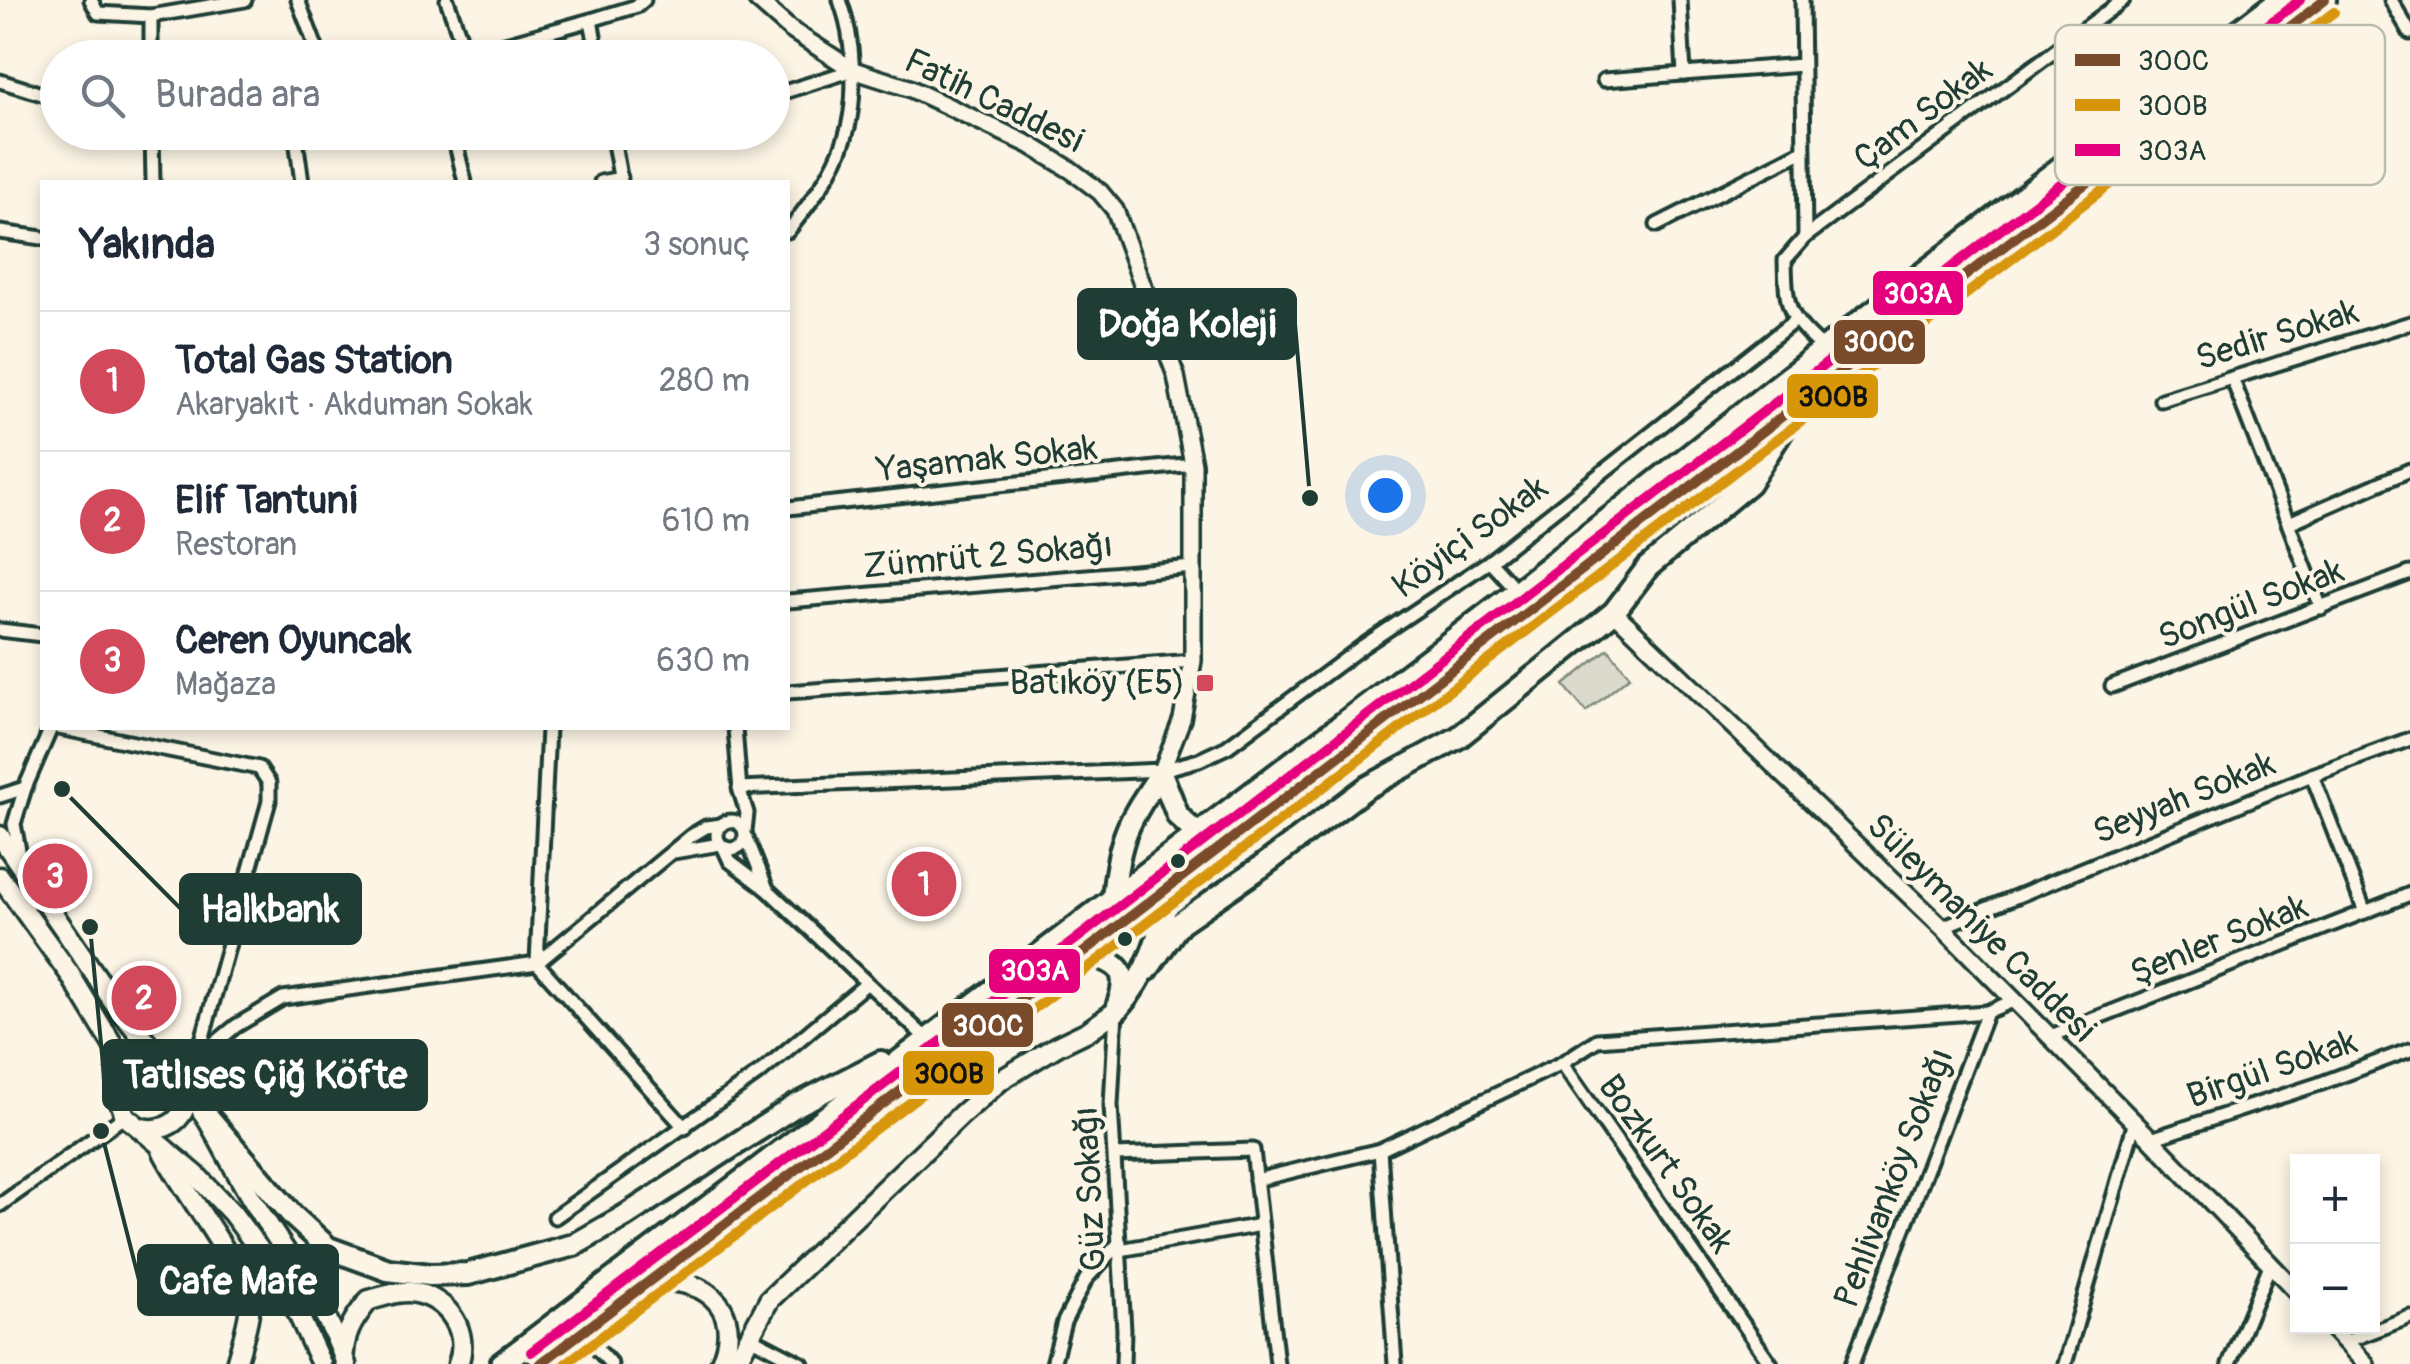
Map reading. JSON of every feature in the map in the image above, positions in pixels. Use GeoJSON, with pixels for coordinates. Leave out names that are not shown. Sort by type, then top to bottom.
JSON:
{"type":"FeatureCollection","features":[{"type":"Feature","properties":{"kind":"highway"},"geometry":{"type":"LineString","coordinates":[[2246,25],[2279,0]]}},
{"type":"Feature","properties":{"kind":"highway"},"geometry":{"type":"LineString","coordinates":[[2292,25],[2325,0]]}},
{"type":"Feature","properties":{"kind":"highway"},"geometry":{"type":"LineString","coordinates":[[501,1364],[1517,590],[2055,172]]}},
{"type":"Feature","properties":{"kind":"highway"},"geometry":{"type":"LineString","coordinates":[[540,1364],[1084,952],[2083,185]]}},
{"type":"Feature","properties":{"kind":"highway"},"geometry":{"type":"LineString","coordinates":[[1116,1010],[1180,923],[1366,788],[1458,737],[1614,612],[1648,567],[1749,482],[1806,396]]}},
{"type":"Feature","properties":{"kind":"highway"},"geometry":{"type":"LineString","coordinates":[[1161,772],[1178,816],[1196,833]]}},
{"type":"Feature","properties":{"kind":"highway"},"geometry":{"type":"LineString","coordinates":[[1113,898],[1117,854],[1129,820],[1161,772]]}},
{"type":"Feature","properties":{"kind":"highway"},"geometry":{"type":"LineString","coordinates":[[1147,970],[1164,918],[1169,887]]}},
{"type":"Feature","properties":{"kind":"highway"},"geometry":{"type":"LineString","coordinates":[[1084,952],[1113,962],[1122,975],[1125,986],[1116,1010]]}},
{"type":"Feature","properties":{"kind":"highway"},"geometry":{"type":"LineString","coordinates":[[204,1111],[293,1216],[328,1248],[388,1270],[468,1274],[574,1245],[795,1106],[927,1039]]}},
{"type":"Feature","properties":{"kind":"main road"},"geometry":{"type":"LineString","coordinates":[[0,836],[120,1012],[164,1062],[180,1072],[252,1200],[318,1301],[345,1361]]}},
{"type":"Feature","properties":{"kind":"main road"},"geometry":{"type":"LineString","coordinates":[[0,877],[101,1022],[116,1050],[120,1106],[125,1116],[196,1175],[232,1213],[267,1260],[322,1364]]}},
{"type":"Feature","properties":{"kind":"main road"},"geometry":{"type":"LineString","coordinates":[[736,1364],[769,1300],[962,1114],[1028,1062],[1088,1032],[1116,1010]]}},
{"type":"Feature","properties":{"kind":"main road"},"geometry":{"type":"LineString","coordinates":[[120,1086],[132,1068],[153,1061],[164,1062]]}},
{"type":"Feature","properties":{"kind":"main road"},"geometry":{"type":"LineString","coordinates":[[141,1128],[153,1130],[175,1123],[187,1104],[184,1080]]}},
{"type":"Feature","properties":{"kind":"main road"},"geometry":{"type":"LineString","coordinates":[[157,1141],[186,1194],[242,1278],[251,1301],[236,1364]]}},
{"type":"Feature","properties":{"kind":"main road"},"geometry":{"type":"LineString","coordinates":[[644,1284],[682,1281],[712,1295],[727,1328],[720,1364]]}},
{"type":"Feature","properties":{"kind":"main road"},"geometry":{"type":"LineString","coordinates":[[345,1361],[345,1339],[369,1300],[414,1292],[445,1308],[454,1319],[463,1337],[458,1364]]}},
{"type":"Feature","properties":{"kind":"street"},"geometry":{"type":"LineString","coordinates":[[91,0],[98,13],[151,16],[245,0]]}},
{"type":"Feature","properties":{"kind":"street"},"geometry":{"type":"LineString","coordinates":[[298,0],[313,40]]}},
{"type":"Feature","properties":{"kind":"street"},"geometry":{"type":"LineString","coordinates":[[447,0],[456,40]]}},
{"type":"Feature","properties":{"kind":"street"},"geometry":{"type":"LineString","coordinates":[[518,40],[637,6],[644,0]]}},
{"type":"Feature","properties":{"kind":"street","name":"Fatih Caddesi"},"geometry":{"type":"LineString","coordinates":[[756,0],[791,30],[854,70],[909,88],[1030,145],[1072,170],[1115,210],[1176,376],[1193,464],[1193,661],[1182,719],[1161,772]]}},
{"type":"Feature","properties":{"kind":"street"},"geometry":{"type":"LineString","coordinates":[[790,228],[811,201],[846,136],[854,70],[849,25],[840,0]]}},
{"type":"Feature","properties":{"kind":"street"},"geometry":{"type":"LineString","coordinates":[[1680,0],[1684,74]]}},
{"type":"Feature","properties":{"kind":"street"},"geometry":{"type":"LineString","coordinates":[[1802,0],[1806,237],[1786,260],[1786,294],[1794,321],[1824,349]]}},
{"type":"Feature","properties":{"kind":"street","name":"Çam Sokak"},"geometry":{"type":"LineString","coordinates":[[2090,25],[2123,0]]}},
{"type":"Feature","properties":{"kind":"street"},"geometry":{"type":"LineString","coordinates":[[2391,0],[2410,32]]}},
{"type":"Feature","properties":{"kind":"street"},"geometry":{"type":"LineString","coordinates":[[151,16],[152,40]]}},
{"type":"Feature","properties":{"kind":"street"},"geometry":{"type":"LineString","coordinates":[[591,20],[595,40]]}},
{"type":"Feature","properties":{"kind":"street","name":"Çam Sokak"},"geometry":{"type":"LineString","coordinates":[[1806,237],[2055,51]]}},
{"type":"Feature","properties":{"kind":"street"},"geometry":{"type":"LineString","coordinates":[[1604,80],[1802,64]]}},
{"type":"Feature","properties":{"kind":"street"},"geometry":{"type":"LineString","coordinates":[[790,90],[854,70]]}},
{"type":"Feature","properties":{"kind":"street"},"geometry":{"type":"LineString","coordinates":[[0,81],[40,93]]}},
{"type":"Feature","properties":{"kind":"street"},"geometry":{"type":"LineString","coordinates":[[152,150],[153,180]]}},
{"type":"Feature","properties":{"kind":"street"},"geometry":{"type":"LineString","coordinates":[[298,150],[302,180]]}},
{"type":"Feature","properties":{"kind":"street"},"geometry":{"type":"LineString","coordinates":[[458,150],[464,180]]}},
{"type":"Feature","properties":{"kind":"street"},"geometry":{"type":"LineString","coordinates":[[615,150],[621,180]]}},
{"type":"Feature","properties":{"kind":"street"},"geometry":{"type":"LineString","coordinates":[[1657,225],[1804,151]]}},
{"type":"Feature","properties":{"kind":"street"},"geometry":{"type":"LineString","coordinates":[[0,232],[40,238]]}},
{"type":"Feature","properties":{"kind":"street","name":"Köyiçi Sokak"},"geometry":{"type":"LineString","coordinates":[[739,790],[1161,772],[1198,760],[1228,746],[1363,646],[1490,561],[1794,321]]}},
{"type":"Feature","properties":{"kind":"street","name":"Sedir Sokak"},"geometry":{"type":"LineString","coordinates":[[2160,400],[2410,323]]}},
{"type":"Feature","properties":{"kind":"street"},"geometry":{"type":"LineString","coordinates":[[2232,378],[2321,608]]}},
{"type":"Feature","properties":{"kind":"street","name":"Yaşamak Sokak"},"geometry":{"type":"LineString","coordinates":[[790,508],[1193,464]]}},
{"type":"Feature","properties":{"kind":"street"},"geometry":{"type":"LineString","coordinates":[[2289,523],[2410,470]]}},
{"type":"Feature","properties":{"kind":"street"},"geometry":{"type":"LineString","coordinates":[[1490,561],[1517,590]]}},
{"type":"Feature","properties":{"kind":"street","name":"Zümrüt 2 Sokağı"},"geometry":{"type":"LineString","coordinates":[[790,601],[1194,567]]}},
{"type":"Feature","properties":{"kind":"street","name":"Songül Sokak"},"geometry":{"type":"LineString","coordinates":[[2112,686],[2410,574]]}},
{"type":"Feature","properties":{"kind":"street","name":"Süleymaniye Caddesi"},"geometry":{"type":"LineString","coordinates":[[1614,612],[1942,928],[2290,1285]]}},
{"type":"Feature","properties":{"kind":"street"},"geometry":{"type":"LineString","coordinates":[[0,630],[40,635]]}},
{"type":"Feature","properties":{"kind":"street"},"geometry":{"type":"LineString","coordinates":[[790,692],[1193,661]]}},
{"type":"Feature","properties":{"kind":"street"},"geometry":{"type":"LineString","coordinates":[[22,868],[14,824],[50,730]]}},
{"type":"Feature","properties":{"kind":"street"},"geometry":{"type":"LineString","coordinates":[[69,730],[259,768],[270,783],[269,801],[198,1058],[184,1080]]}},
{"type":"Feature","properties":{"kind":"street"},"geometry":{"type":"LineString","coordinates":[[548,730],[538,963],[686,1128]]}},
{"type":"Feature","properties":{"kind":"street"},"geometry":{"type":"LineString","coordinates":[[735,730],[739,790],[747,813],[746,833],[767,890]]}},
{"type":"Feature","properties":{"kind":"street"},"geometry":{"type":"LineString","coordinates":[[2312,775],[2410,739]]}},
{"type":"Feature","properties":{"kind":"street","name":"Seyyah Sokak"},"geometry":{"type":"LineString","coordinates":[[1942,928],[2312,775],[2364,912]]}},
{"type":"Feature","properties":{"kind":"street"},"geometry":{"type":"LineString","coordinates":[[0,796],[25,788]]}},
{"type":"Feature","properties":{"kind":"street"},"geometry":{"type":"LineString","coordinates":[[739,790],[717,834],[730,861],[767,890],[927,1039]]}},
{"type":"Feature","properties":{"kind":"street"},"geometry":{"type":"LineString","coordinates":[[164,1062],[198,1058],[236,1026],[283,998],[538,963],[706,827],[734,821],[746,833]]}},
{"type":"Feature","properties":{"kind":"street"},"geometry":{"type":"LineString","coordinates":[[674,852],[738,848],[746,833]]}},
{"type":"Feature","properties":{"kind":"street","name":"Şenler Sokak"},"geometry":{"type":"LineString","coordinates":[[2048,1037],[2410,894]]}},
{"type":"Feature","properties":{"kind":"street"},"geometry":{"type":"LineString","coordinates":[[555,1218],[762,1071],[866,984]]}},
{"type":"Feature","properties":{"kind":"street"},"geometry":{"type":"LineString","coordinates":[[1562,1063],[1597,1040],[1987,1012],[2013,1001]]}},
{"type":"Feature","properties":{"kind":"street","name":"Güz Sokağı"},"geometry":{"type":"LineString","coordinates":[[1116,1010],[1111,1105],[1123,1364]]}},
{"type":"Feature","properties":{"kind":"street","name":"Pehlivanköy Sokağı"},"geometry":{"type":"LineString","coordinates":[[1852,1364],[1987,1012]]}},
{"type":"Feature","properties":{"kind":"street","name":"Birgül Sokak"},"geometry":{"type":"LineString","coordinates":[[2151,1139],[2410,1050]]}},
{"type":"Feature","properties":{"kind":"street","name":"Bozkurt Sokak"},"geometry":{"type":"LineString","coordinates":[[1256,1180],[1380,1150],[1562,1063],[1771,1364]]}},
{"type":"Feature","properties":{"kind":"street"},"geometry":{"type":"LineString","coordinates":[[0,1206],[125,1116]]}},
{"type":"Feature","properties":{"kind":"street"},"geometry":{"type":"LineString","coordinates":[[2065,1364],[2134,1125]]}},
{"type":"Feature","properties":{"kind":"street"},"geometry":{"type":"LineString","coordinates":[[1115,1155],[1253,1150],[1276,1364]]}},
{"type":"Feature","properties":{"kind":"street"},"geometry":{"type":"LineString","coordinates":[[1380,1150],[1395,1364]]}},
{"type":"Feature","properties":{"kind":"street"},"geometry":{"type":"LineString","coordinates":[[1053,1364],[1064,1322],[1086,1279],[1120,1246],[1261,1225]]}},
{"type":"Feature","properties":{"kind":"street"},"geometry":{"type":"LineString","coordinates":[[2229,1364],[2270,1265]]}},
{"type":"Feature","properties":{"kind":"street"},"geometry":{"type":"LineString","coordinates":[[2345,1342],[2410,1317]]}},
{"type":"Feature","properties":{"kind":"street"},"geometry":{"type":"LineString","coordinates":[[582,1332],[611,1364]]}},
{"type":"Feature","properties":{"kind":"street"},"geometry":{"type":"LineString","coordinates":[[2338,1334],[2366,1364]]}},
{"type":"Feature","properties":{"kind":"street"},"geometry":{"type":"LineString","coordinates":[[748,1336],[800,1364]]}},
{"type":"Feature","properties":{"kind":"shaded area"},"geometry":{"type":"Polygon","coordinates":[[[1608,649],[1630,676],[1586,712],[1564,685],[1608,649]]]}},
{"type":"Feature","properties":{"kind":"transit line","name":"303A"},"geometry":{"type":"LineString","coordinates":[[2267,25],[2300,0]]}},
{"type":"Feature","properties":{"kind":"transit line","name":"300C"},"geometry":{"type":"LineString","coordinates":[[2292,25],[2325,0]]}},
{"type":"Feature","properties":{"kind":"transit line","name":"300B"},"geometry":{"type":"LineString","coordinates":[[2317,25],[2334,12]]}},
{"type":"Feature","properties":{"kind":"transit line","name":"303A"},"geometry":{"type":"LineString","coordinates":[[531,1352],[2059,185]]}},
{"type":"Feature","properties":{"kind":"transit line","name":"300C"},"geometry":{"type":"LineString","coordinates":[[540,1364],[2084,185]]}},
{"type":"Feature","properties":{"kind":"transit line","name":"300B"},"geometry":{"type":"LineString","coordinates":[[565,1364],[2108,185]]}},
{"type":"Feature","properties":{"kind":"place","name":"Doğa Koleji"},"geometry":{"type":"Point","coordinates":[1310,498]}},
{"type":"Feature","properties":{"kind":"place","name":"Batıköy (E5)"},"geometry":{"type":"Point","coordinates":[1205,683]}},
{"type":"Feature","properties":{"kind":"place","name":"Halkbank"},"geometry":{"type":"Point","coordinates":[62,789]}},
{"type":"Feature","properties":{"kind":"place","name":"Ceren Oyuncak"},"geometry":{"type":"Point","coordinates":[55,876]}},
{"type":"Feature","properties":{"kind":"place","name":"Total Gas Station"},"geometry":{"type":"Point","coordinates":[924,884]}},
{"type":"Feature","properties":{"kind":"place","name":"Tatlıses Çiğ Köfte"},"geometry":{"type":"Point","coordinates":[90,927]}},
{"type":"Feature","properties":{"kind":"place","name":"Elif Tantuni"},"geometry":{"type":"Point","coordinates":[144,998]}},
{"type":"Feature","properties":{"kind":"place","name":"Cafe Mafe"},"geometry":{"type":"Point","coordinates":[101,1131]}}]}
